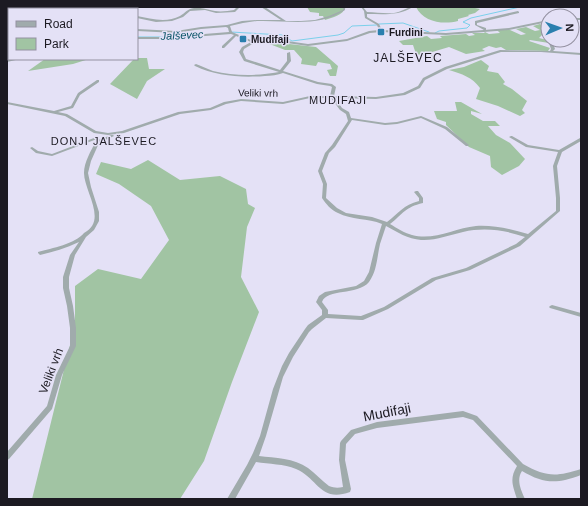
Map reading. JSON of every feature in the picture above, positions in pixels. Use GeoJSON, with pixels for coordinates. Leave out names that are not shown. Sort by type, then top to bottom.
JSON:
{"type":"FeatureCollection","features":[{"type":"Feature","properties":{"kind":"street"},"geometry":{"type":"LineString","coordinates":[[138,17],[156,21],[172,20],[182,16],[189,10],[205,9],[216,12],[235,11],[239,7]]}},
{"type":"Feature","properties":{"kind":"street"},"geometry":{"type":"LineString","coordinates":[[262,7],[284,22]]}},
{"type":"Feature","properties":{"kind":"street"},"geometry":{"type":"LineString","coordinates":[[138,30],[174,32],[228,26],[255,20],[299,22],[332,17],[344,10],[344,7]]}},
{"type":"Feature","properties":{"kind":"street"},"geometry":{"type":"LineString","coordinates":[[362,7],[366,17],[378,25],[381,31]]}},
{"type":"Feature","properties":{"kind":"street"},"geometry":{"type":"LineString","coordinates":[[365,13],[395,14],[402,13],[412,7]]}},
{"type":"Feature","properties":{"kind":"street"},"geometry":{"type":"LineString","coordinates":[[486,30],[476,25],[476,22],[518,12]]}},
{"type":"Feature","properties":{"kind":"street"},"geometry":{"type":"LineString","coordinates":[[138,38],[166,38],[230,33],[253,42],[280,41],[301,44],[316,44],[347,40],[370,32],[418,32],[437,34],[518,28],[540,23]]}},
{"type":"Feature","properties":{"kind":"street"},"geometry":{"type":"LineString","coordinates":[[228,26],[230,33]]}},
{"type":"Feature","properties":{"kind":"street"},"geometry":{"type":"LineString","coordinates":[[223,47],[235,36]]}},
{"type":"Feature","properties":{"kind":"street"},"geometry":{"type":"LineString","coordinates":[[253,42],[243,48],[241,52],[245,60],[318,83],[331,85],[334,87],[332,97],[341,109],[348,113],[350,119],[348,127],[327,153],[320,171],[325,184],[324,198],[329,205],[342,215],[372,218],[386,223],[400,232],[418,238],[429,238],[486,227],[503,229],[528,236]]}},
{"type":"Feature","properties":{"kind":"street"},"geometry":{"type":"LineString","coordinates":[[551,52],[553,48]]}},
{"type":"Feature","properties":{"kind":"street","name":"Veliki vrh"},"geometry":{"type":"LineString","coordinates":[[32,148],[38,152],[52,155],[179,113],[211,109],[232,101],[246,100],[283,102],[310,97],[332,97],[345,99],[380,98],[404,94],[419,86],[424,79],[431,75],[465,61],[501,51],[581,53]]}},
{"type":"Feature","properties":{"kind":"street"},"geometry":{"type":"LineString","coordinates":[[196,65],[202,68],[242,76],[281,72],[290,61],[289,53]]}},
{"type":"Feature","properties":{"kind":"street","name":"Veliki vrh"},"geometry":{"type":"LineString","coordinates":[[52,112],[72,107],[79,94],[98,81]]}},
{"type":"Feature","properties":{"kind":"street","name":"Veliki vrh"},"geometry":{"type":"LineString","coordinates":[[7,103],[69,116],[100,134],[122,132]]}},
{"type":"Feature","properties":{"kind":"street"},"geometry":{"type":"LineString","coordinates":[[350,119],[385,124],[397,123],[421,117],[446,128],[467,145]]}},
{"type":"Feature","properties":{"kind":"street","name":"Veliki vrh"},"geometry":{"type":"LineString","coordinates":[[86,127],[96,140]]}},
{"type":"Feature","properties":{"kind":"street"},"geometry":{"type":"LineString","coordinates":[[511,137],[527,146],[560,151]]}},
{"type":"Feature","properties":{"kind":"street"},"geometry":{"type":"LineString","coordinates":[[325,316],[361,318],[386,308],[434,279],[468,269],[518,245],[558,211],[555,166],[560,151],[581,138]]}},
{"type":"Feature","properties":{"kind":"street","name":"Veliki vrh"},"geometry":{"type":"LineString","coordinates":[[7,457],[50,407],[59,375],[73,346],[73,328],[66,288],[66,277],[73,255],[86,234],[96,222],[97,214],[86,174],[87,165],[96,140]]}},
{"type":"Feature","properties":{"kind":"street"},"geometry":{"type":"LineString","coordinates":[[231,499],[259,447],[272,401],[282,372],[290,356],[312,326],[320,322],[325,316],[325,310],[319,302],[320,297],[327,293],[357,288],[366,282],[372,272],[378,243],[386,223],[393,220],[405,206],[421,202],[421,198],[416,192]]}},
{"type":"Feature","properties":{"kind":"street","name":"Veliki vrh"},"geometry":{"type":"LineString","coordinates":[[40,253],[62,248],[86,234]]}},
{"type":"Feature","properties":{"kind":"street"},"geometry":{"type":"LineString","coordinates":[[552,307],[581,314]]}},
{"type":"Feature","properties":{"kind":"street","name":"Mudifaji"},"geometry":{"type":"LineString","coordinates":[[254,458],[283,463],[300,468],[321,486],[332,492],[342,491],[347,489],[342,460],[343,443],[353,432],[377,425],[462,414],[475,418],[521,466]]}},
{"type":"Feature","properties":{"kind":"street"},"geometry":{"type":"LineString","coordinates":[[521,499],[515,478],[516,473],[521,466],[530,472],[548,479],[565,479],[581,472]]}},
{"type":"Feature","properties":{"kind":"green space"},"geometry":{"type":"Polygon","coordinates":[[[307,7],[346,7],[340,14],[325,20],[323,16],[319,16],[319,13],[310,12],[307,7]]]}},
{"type":"Feature","properties":{"kind":"green space"},"geometry":{"type":"Polygon","coordinates":[[[416,7],[470,7],[480,9],[475,13],[468,15],[469,16],[458,19],[458,21],[446,23],[428,19],[419,12],[416,7]]]}},
{"type":"Feature","properties":{"kind":"green space"},"geometry":{"type":"Polygon","coordinates":[[[540,24],[540,30],[533,26],[540,24]]]}},
{"type":"Feature","properties":{"kind":"green space"},"geometry":{"type":"Polygon","coordinates":[[[526,27],[535,31],[540,30],[540,42],[529,41],[540,45],[540,48],[550,48],[548,51],[506,50],[501,47],[496,48],[489,46],[482,49],[485,51],[466,54],[449,47],[429,53],[441,62],[429,60],[428,57],[416,54],[413,45],[403,45],[399,41],[427,36],[431,39],[442,38],[440,36],[466,34],[469,36],[475,35],[472,33],[485,33],[483,31],[489,34],[500,33],[497,30],[510,30],[521,35],[526,34],[516,29],[526,27]]]}},
{"type":"Feature","properties":{"kind":"green space"},"geometry":{"type":"Polygon","coordinates":[[[267,43],[316,47],[338,66],[336,76],[330,76],[327,70],[332,69],[330,64],[318,62],[316,66],[301,64],[302,59],[294,50],[285,50],[267,43]]]}},
{"type":"Feature","properties":{"kind":"green space"},"geometry":{"type":"Polygon","coordinates":[[[138,58],[147,58],[149,69],[165,69],[147,81],[137,99],[110,84],[133,60],[138,60],[138,58]]]}},
{"type":"Feature","properties":{"kind":"green space"},"geometry":{"type":"Polygon","coordinates":[[[44,60],[86,60],[73,64],[28,71],[44,60]]]}},
{"type":"Feature","properties":{"kind":"green space"},"geometry":{"type":"Polygon","coordinates":[[[481,60],[489,66],[487,71],[498,73],[505,82],[503,84],[527,101],[522,110],[525,113],[520,116],[498,106],[476,99],[480,88],[477,84],[466,76],[449,70],[464,67],[481,60]]]}},
{"type":"Feature","properties":{"kind":"green space"},"geometry":{"type":"Polygon","coordinates":[[[455,102],[461,102],[482,114],[471,111],[471,114],[483,121],[495,121],[500,126],[488,126],[496,135],[510,143],[525,159],[519,166],[502,175],[491,167],[490,156],[469,147],[446,125],[446,122],[437,119],[434,111],[457,111],[455,102]]]}},
{"type":"Feature","properties":{"kind":"green space"},"geometry":{"type":"Polygon","coordinates":[[[148,160],[180,180],[220,176],[246,189],[248,204],[255,208],[247,227],[241,277],[259,312],[204,461],[180,499],[32,499],[75,325],[75,286],[98,269],[141,279],[169,240],[151,206],[119,184],[96,174],[101,162],[131,169],[148,160]]]}},
{"type":"Feature","properties":{"kind":"waterway","name":"Jalševec"},"geometry":{"type":"LineString","coordinates":[[435,33],[439,31],[467,28],[470,25],[463,22],[471,18],[520,7]]}},
{"type":"Feature","properties":{"kind":"waterway","name":"Jalševec"},"geometry":{"type":"LineString","coordinates":[[379,24],[403,23],[429,32]]}},
{"type":"Feature","properties":{"kind":"waterway","name":"Jalševec"},"geometry":{"type":"LineString","coordinates":[[231,32],[282,35],[292,41],[338,35],[344,33],[352,26],[377,25]]}},
{"type":"Feature","properties":{"kind":"waterway","name":"Jalševec"},"geometry":{"type":"LineString","coordinates":[[138,37],[174,37]]}},
{"type":"Feature","properties":{"kind":"place","name":"Furdini"},"geometry":{"type":"Point","coordinates":[381,32]}},
{"type":"Feature","properties":{"kind":"place","name":"Mudifaji"},"geometry":{"type":"Point","coordinates":[243,39]}},
{"type":"Feature","properties":{"kind":"district","name":"JALŠEVEC"},"geometry":{"type":"Point","coordinates":[408,58]}},
{"type":"Feature","properties":{"kind":"district","name":"MUDIFAJI"},"geometry":{"type":"Point","coordinates":[338,100]}},
{"type":"Feature","properties":{"kind":"district","name":"DONJI JALŠEVEC"},"geometry":{"type":"Point","coordinates":[104,141]}}]}
